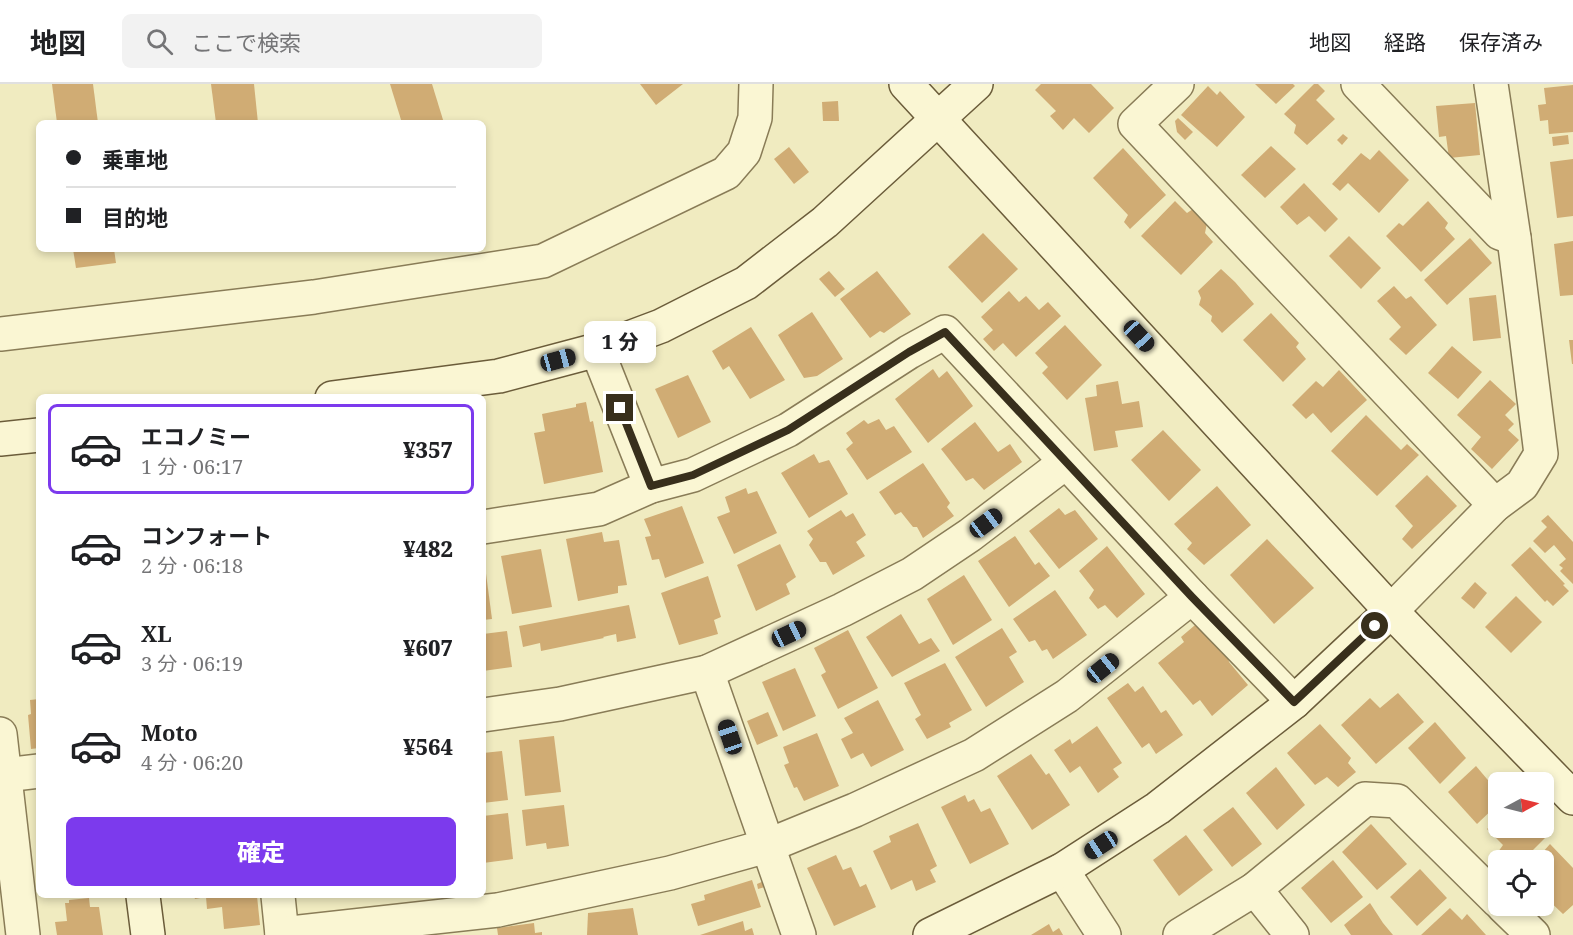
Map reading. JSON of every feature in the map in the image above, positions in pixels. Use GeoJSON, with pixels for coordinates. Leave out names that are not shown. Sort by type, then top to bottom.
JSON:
{"type":"FeatureCollection","features":[{"type":"Feature","properties":{"kind":"street"},"geometry":{"type":"LineString","coordinates":[[0,334],[314,297],[543,261],[726,173],[744,152],[755,117],[756,84]]}},
{"type":"Feature","properties":{"kind":"street"},"geometry":{"type":"LineString","coordinates":[[906,84],[1391,611],[1573,798]]}},
{"type":"Feature","properties":{"kind":"street"},"geometry":{"type":"LineString","coordinates":[[362,394],[499,376],[597,350],[661,326],[747,282],[825,222],[976,84]]}},
{"type":"Feature","properties":{"kind":"street"},"geometry":{"type":"LineString","coordinates":[[1177,84],[1135,124],[1495,505]]}},
{"type":"Feature","properties":{"kind":"street"},"geometry":{"type":"LineString","coordinates":[[1358,84],[1500,233],[1514,238]]}},
{"type":"Feature","properties":{"kind":"street"},"geometry":{"type":"LineString","coordinates":[[930,935],[1062,870],[1158,808],[1294,702],[1391,611],[1495,505],[1522,485],[1541,453],[1514,238],[1491,84]]}},
{"type":"Feature","properties":{"kind":"street"},"geometry":{"type":"LineString","coordinates":[[486,527],[599,509],[651,486],[693,475],[788,430],[909,352],[945,332],[1192,597],[1294,702]]}},
{"type":"Feature","properties":{"kind":"street"},"geometry":{"type":"LineString","coordinates":[[597,350],[651,486]]}},
{"type":"Feature","properties":{"kind":"street"},"geometry":{"type":"LineString","coordinates":[[0,439],[36,435]]}},
{"type":"Feature","properties":{"kind":"street"},"geometry":{"type":"LineString","coordinates":[[486,716],[560,704],[707,672],[912,574],[969,535],[1066,462]]}},
{"type":"Feature","properties":{"kind":"street"},"geometry":{"type":"LineString","coordinates":[[278,898],[282,935],[498,910],[670,873],[767,846],[855,810],[975,755],[1067,696],[1192,597]]}},
{"type":"Feature","properties":{"kind":"street"},"geometry":{"type":"LineString","coordinates":[[707,672],[799,935]]}},
{"type":"Feature","properties":{"kind":"street"},"geometry":{"type":"LineString","coordinates":[[0,734],[5,775],[6,829],[23,935]]}},
{"type":"Feature","properties":{"kind":"street"},"geometry":{"type":"LineString","coordinates":[[5,775],[36,771]]}},
{"type":"Feature","properties":{"kind":"street"},"geometry":{"type":"LineString","coordinates":[[1180,935],[1255,889],[1365,800],[1397,801],[1488,891]]}},
{"type":"Feature","properties":{"kind":"street"},"geometry":{"type":"LineString","coordinates":[[1062,870],[1104,935]]}},
{"type":"Feature","properties":{"kind":"street"},"geometry":{"type":"LineString","coordinates":[[1255,889],[1292,935]]}},
{"type":"Feature","properties":{"kind":"street"},"geometry":{"type":"LineString","coordinates":[[143,898],[148,935]]}},
{"type":"Feature","properties":{"kind":"street"},"geometry":{"type":"LineString","coordinates":[[1513,916],[1533,935]]}},
{"type":"Feature","properties":{"kind":"building"},"geometry":{"type":"Polygon","coordinates":[[[52,84],[93,84],[98,120],[57,120],[52,84]]]}},
{"type":"Feature","properties":{"kind":"building"},"geometry":{"type":"Polygon","coordinates":[[[211,84],[254,84],[258,120],[216,120],[211,84]]]}},
{"type":"Feature","properties":{"kind":"building"},"geometry":{"type":"Polygon","coordinates":[[[390,84],[432,84],[443,120],[401,120],[390,84]]]}},
{"type":"Feature","properties":{"kind":"building"},"geometry":{"type":"Polygon","coordinates":[[[640,84],[683,84],[656,105],[640,84]]]}},
{"type":"Feature","properties":{"kind":"building"},"geometry":{"type":"Polygon","coordinates":[[[1041,84],[1091,84],[1114,108],[1089,133],[1074,118],[1063,130],[1050,116],[1056,111],[1035,90],[1041,84]]]}},
{"type":"Feature","properties":{"kind":"building"},"geometry":{"type":"Polygon","coordinates":[[[1255,84],[1293,84],[1295,86],[1276,104],[1255,84]]]}},
{"type":"Feature","properties":{"kind":"building"},"geometry":{"type":"Polygon","coordinates":[[[1314,84],[1318,84],[1325,91],[1316,100],[1335,119],[1307,145],[1294,133],[1296,125],[1284,114],[1314,84]]]}},
{"type":"Feature","properties":{"kind":"building"},"geometry":{"type":"Polygon","coordinates":[[[1573,85],[1573,132],[1549,134],[1548,120],[1540,121],[1538,105],[1546,104],[1544,88],[1573,85]]]}},
{"type":"Feature","properties":{"kind":"building"},"geometry":{"type":"Polygon","coordinates":[[[1208,86],[1217,95],[1220,91],[1245,117],[1217,147],[1181,115],[1208,86]]]}},
{"type":"Feature","properties":{"kind":"building"},"geometry":{"type":"Polygon","coordinates":[[[838,101],[839,121],[823,121],[822,102],[838,101]]]}},
{"type":"Feature","properties":{"kind":"building"},"geometry":{"type":"Polygon","coordinates":[[[1475,103],[1480,155],[1449,158],[1446,136],[1439,137],[1436,106],[1475,103]]]}},
{"type":"Feature","properties":{"kind":"building"},"geometry":{"type":"Polygon","coordinates":[[[1178,118],[1193,132],[1185,140],[1177,132],[1175,121],[1178,118]]]}},
{"type":"Feature","properties":{"kind":"building"},"geometry":{"type":"Polygon","coordinates":[[[1343,134],[1348,138],[1342,145],[1337,140],[1343,134]]]}},
{"type":"Feature","properties":{"kind":"building"},"geometry":{"type":"Polygon","coordinates":[[[1568,135],[1569,144],[1553,146],[1552,137],[1568,135]]]}},
{"type":"Feature","properties":{"kind":"building"},"geometry":{"type":"Polygon","coordinates":[[[1271,146],[1296,169],[1265,198],[1241,175],[1271,146]]]}},
{"type":"Feature","properties":{"kind":"building"},"geometry":{"type":"Polygon","coordinates":[[[789,147],[809,172],[794,184],[774,159],[789,147]]]}},
{"type":"Feature","properties":{"kind":"building"},"geometry":{"type":"Polygon","coordinates":[[[1123,148],[1166,195],[1130,229],[1124,222],[1128,215],[1093,178],[1123,148]]]}},
{"type":"Feature","properties":{"kind":"building"},"geometry":{"type":"Polygon","coordinates":[[[1379,150],[1409,180],[1379,213],[1348,183],[1340,191],[1332,184],[1361,153],[1370,160],[1379,150]]]}},
{"type":"Feature","properties":{"kind":"building"},"geometry":{"type":"Polygon","coordinates":[[[1573,159],[1573,216],[1557,218],[1550,162],[1573,159]]]}},
{"type":"Feature","properties":{"kind":"building"},"geometry":{"type":"Polygon","coordinates":[[[1304,183],[1338,219],[1325,232],[1309,216],[1297,225],[1280,207],[1304,183]]]}},
{"type":"Feature","properties":{"kind":"building"},"geometry":{"type":"Polygon","coordinates":[[[1175,201],[1187,213],[1193,209],[1207,223],[1205,233],[1213,242],[1181,275],[1141,236],[1175,201]]]}},
{"type":"Feature","properties":{"kind":"building"},"geometry":{"type":"Polygon","coordinates":[[[1428,201],[1448,223],[1445,228],[1455,239],[1421,272],[1386,236],[1399,223],[1403,226],[1428,201]]]}},
{"type":"Feature","properties":{"kind":"building"},"geometry":{"type":"Polygon","coordinates":[[[983,233],[1018,269],[982,303],[948,267],[983,233]]]}},
{"type":"Feature","properties":{"kind":"building"},"geometry":{"type":"Polygon","coordinates":[[[1349,236],[1381,268],[1361,289],[1329,256],[1349,236]]]}},
{"type":"Feature","properties":{"kind":"building"},"geometry":{"type":"Polygon","coordinates":[[[1470,238],[1492,263],[1447,305],[1424,280],[1470,238]]]}},
{"type":"Feature","properties":{"kind":"building"},"geometry":{"type":"Polygon","coordinates":[[[1573,241],[1573,295],[1560,296],[1554,244],[1573,241]]]}},
{"type":"Feature","properties":{"kind":"building"},"geometry":{"type":"Polygon","coordinates":[[[73,252],[114,252],[116,263],[76,268],[73,252]]]}},
{"type":"Feature","properties":{"kind":"building"},"geometry":{"type":"Polygon","coordinates":[[[1221,269],[1254,304],[1222,333],[1211,321],[1212,316],[1199,305],[1201,298],[1198,291],[1221,269]]]}},
{"type":"Feature","properties":{"kind":"building"},"geometry":{"type":"Polygon","coordinates":[[[829,271],[845,289],[835,297],[819,279],[829,271]]]}},
{"type":"Feature","properties":{"kind":"building"},"geometry":{"type":"Polygon","coordinates":[[[877,271],[911,314],[884,333],[880,331],[870,338],[840,299],[877,271]]]}},
{"type":"Feature","properties":{"kind":"building"},"geometry":{"type":"Polygon","coordinates":[[[1394,286],[1406,299],[1411,296],[1437,325],[1406,355],[1389,339],[1401,327],[1377,301],[1394,286]]]}},
{"type":"Feature","properties":{"kind":"building"},"geometry":{"type":"Polygon","coordinates":[[[1009,291],[1019,302],[1026,296],[1039,310],[1048,302],[1061,316],[1016,357],[1003,343],[994,351],[983,339],[993,330],[981,317],[1009,291]]]}},
{"type":"Feature","properties":{"kind":"building"},"geometry":{"type":"Polygon","coordinates":[[[1496,295],[1501,338],[1473,341],[1469,298],[1496,295]]]}},
{"type":"Feature","properties":{"kind":"building"},"geometry":{"type":"Polygon","coordinates":[[[812,312],[843,359],[817,376],[804,378],[778,335],[812,312]]]}},
{"type":"Feature","properties":{"kind":"building"},"geometry":{"type":"Polygon","coordinates":[[[1271,313],[1299,343],[1296,347],[1306,359],[1283,382],[1243,340],[1271,313]]]}},
{"type":"Feature","properties":{"kind":"building"},"geometry":{"type":"Polygon","coordinates":[[[1065,325],[1102,365],[1067,400],[1042,373],[1048,367],[1035,353],[1065,325]]]}},
{"type":"Feature","properties":{"kind":"building"},"geometry":{"type":"Polygon","coordinates":[[[751,327],[785,380],[750,399],[729,366],[723,370],[712,351],[751,327]]]}},
{"type":"Feature","properties":{"kind":"building"},"geometry":{"type":"Polygon","coordinates":[[[1569,340],[1573,340],[1573,364],[1572,364],[1569,340]]]}},
{"type":"Feature","properties":{"kind":"building"},"geometry":{"type":"Polygon","coordinates":[[[1452,346],[1482,372],[1458,399],[1428,373],[1452,346]]]}},
{"type":"Feature","properties":{"kind":"building"},"geometry":{"type":"Polygon","coordinates":[[[933,369],[939,378],[947,371],[973,406],[928,443],[895,399],[933,369]]]}},
{"type":"Feature","properties":{"kind":"building"},"geometry":{"type":"Polygon","coordinates":[[[1339,370],[1367,400],[1331,433],[1313,413],[1306,419],[1292,405],[1316,381],[1323,387],[1339,370]]]}},
{"type":"Feature","properties":{"kind":"building"},"geometry":{"type":"Polygon","coordinates":[[[688,375],[711,422],[678,438],[655,389],[688,375]]]}},
{"type":"Feature","properties":{"kind":"building"},"geometry":{"type":"Polygon","coordinates":[[[1490,380],[1516,404],[1505,415],[1514,424],[1508,430],[1519,440],[1492,469],[1471,449],[1481,437],[1457,415],[1490,380]]]}},
{"type":"Feature","properties":{"kind":"building"},"geometry":{"type":"Polygon","coordinates":[[[1118,381],[1122,404],[1139,401],[1143,427],[1115,431],[1118,447],[1094,451],[1085,398],[1097,396],[1096,385],[1118,381]]]}},
{"type":"Feature","properties":{"kind":"building"},"geometry":{"type":"Polygon","coordinates":[[[586,402],[590,422],[593,421],[603,472],[544,484],[534,433],[545,431],[542,414],[576,407],[576,404],[586,402]]]}},
{"type":"Feature","properties":{"kind":"building"},"geometry":{"type":"Polygon","coordinates":[[[1366,415],[1401,450],[1407,444],[1419,455],[1377,496],[1331,451],[1366,415]]]}},
{"type":"Feature","properties":{"kind":"building"},"geometry":{"type":"Polygon","coordinates":[[[879,419],[886,430],[894,426],[912,452],[867,480],[846,449],[853,443],[846,433],[864,420],[868,424],[879,419]]]}},
{"type":"Feature","properties":{"kind":"building"},"geometry":{"type":"Polygon","coordinates":[[[975,422],[998,452],[1010,444],[1022,462],[984,490],[973,478],[966,481],[941,449],[975,422]]]}},
{"type":"Feature","properties":{"kind":"building"},"geometry":{"type":"Polygon","coordinates":[[[1163,430],[1201,470],[1169,501],[1131,460],[1163,430]]]}},
{"type":"Feature","properties":{"kind":"building"},"geometry":{"type":"Polygon","coordinates":[[[814,454],[819,463],[829,460],[848,494],[809,518],[781,473],[814,454]]]}},
{"type":"Feature","properties":{"kind":"building"},"geometry":{"type":"Polygon","coordinates":[[[923,463],[950,503],[947,507],[954,516],[923,538],[917,527],[913,527],[901,512],[895,515],[879,492],[923,463]]]}},
{"type":"Feature","properties":{"kind":"building"},"geometry":{"type":"Polygon","coordinates":[[[1427,475],[1457,506],[1412,549],[1402,539],[1413,526],[1395,506],[1427,475]]]}},
{"type":"Feature","properties":{"kind":"building"},"geometry":{"type":"Polygon","coordinates":[[[1217,486],[1251,525],[1204,565],[1187,549],[1192,543],[1174,524],[1217,486]]]}},
{"type":"Feature","properties":{"kind":"building"},"geometry":{"type":"Polygon","coordinates":[[[746,488],[748,494],[757,491],[777,533],[734,554],[717,517],[730,512],[725,497],[746,488]]]}},
{"type":"Feature","properties":{"kind":"building"},"geometry":{"type":"Polygon","coordinates":[[[682,506],[704,563],[665,578],[659,559],[652,560],[645,537],[651,536],[644,519],[682,506]]]}},
{"type":"Feature","properties":{"kind":"building"},"geometry":{"type":"Polygon","coordinates":[[[1059,508],[1065,515],[1075,510],[1098,539],[1059,569],[1029,531],[1059,508]]]}},
{"type":"Feature","properties":{"kind":"building"},"geometry":{"type":"Polygon","coordinates":[[[841,510],[846,517],[853,513],[866,535],[856,542],[865,556],[833,575],[826,562],[820,562],[809,545],[813,539],[807,531],[841,510]]]}},
{"type":"Feature","properties":{"kind":"building"},"geometry":{"type":"Polygon","coordinates":[[[1548,515],[1573,542],[1573,584],[1560,571],[1563,568],[1559,565],[1566,559],[1554,545],[1545,553],[1533,541],[1547,527],[1541,521],[1548,515]]]}},
{"type":"Feature","properties":{"kind":"building"},"geometry":{"type":"Polygon","coordinates":[[[602,532],[604,542],[619,540],[627,585],[618,586],[618,593],[578,601],[566,539],[602,532]]]}},
{"type":"Feature","properties":{"kind":"building"},"geometry":{"type":"Polygon","coordinates":[[[1015,536],[1035,565],[1039,562],[1050,576],[1009,607],[978,561],[1015,536]]]}},
{"type":"Feature","properties":{"kind":"building"},"geometry":{"type":"Polygon","coordinates":[[[1267,539],[1314,588],[1274,624],[1230,575],[1267,539]]]}},
{"type":"Feature","properties":{"kind":"building"},"geometry":{"type":"Polygon","coordinates":[[[780,544],[796,577],[786,584],[790,594],[756,611],[737,565],[780,544]]]}},
{"type":"Feature","properties":{"kind":"building"},"geometry":{"type":"Polygon","coordinates":[[[1107,546],[1145,594],[1117,618],[1105,605],[1098,609],[1089,598],[1094,590],[1079,571],[1107,546]]]}},
{"type":"Feature","properties":{"kind":"building"},"geometry":{"type":"Polygon","coordinates":[[[1530,547],[1569,591],[1553,606],[1547,600],[1545,602],[1511,565],[1530,547]]]}},
{"type":"Feature","properties":{"kind":"building"},"geometry":{"type":"Polygon","coordinates":[[[541,549],[552,607],[512,614],[501,556],[541,549]]]}},
{"type":"Feature","properties":{"kind":"building"},"geometry":{"type":"Polygon","coordinates":[[[486,574],[492,619],[486,620],[486,574]]]}},
{"type":"Feature","properties":{"kind":"building"},"geometry":{"type":"Polygon","coordinates":[[[964,575],[992,620],[953,645],[927,599],[964,575]]]}},
{"type":"Feature","properties":{"kind":"building"},"geometry":{"type":"Polygon","coordinates":[[[708,576],[721,617],[714,620],[718,634],[679,645],[661,593],[708,576]]]}},
{"type":"Feature","properties":{"kind":"building"},"geometry":{"type":"Polygon","coordinates":[[[1475,582],[1487,593],[1474,609],[1461,598],[1475,582]]]}},
{"type":"Feature","properties":{"kind":"building"},"geometry":{"type":"Polygon","coordinates":[[[1055,590],[1087,635],[1053,659],[1047,649],[1042,651],[1035,640],[1029,642],[1013,619],[1055,590]]]}},
{"type":"Feature","properties":{"kind":"building"},"geometry":{"type":"Polygon","coordinates":[[[1516,596],[1542,622],[1511,653],[1485,627],[1516,596]]]}},
{"type":"Feature","properties":{"kind":"building"},"geometry":{"type":"Polygon","coordinates":[[[629,605],[636,638],[617,642],[616,634],[541,651],[540,643],[523,647],[519,626],[629,605]]]}},
{"type":"Feature","properties":{"kind":"building"},"geometry":{"type":"Polygon","coordinates":[[[901,614],[919,644],[931,638],[940,651],[892,677],[866,637],[901,614]]]}},
{"type":"Feature","properties":{"kind":"building"},"geometry":{"type":"Polygon","coordinates":[[[1201,620],[1227,652],[1229,662],[1248,685],[1212,716],[1200,700],[1193,705],[1158,663],[1184,642],[1181,637],[1201,620]]]}},
{"type":"Feature","properties":{"kind":"building"},"geometry":{"type":"Polygon","coordinates":[[[1002,628],[1017,652],[1009,657],[1024,682],[986,707],[955,657],[1002,628]]]}},
{"type":"Feature","properties":{"kind":"building"},"geometry":{"type":"Polygon","coordinates":[[[848,630],[878,688],[838,709],[821,675],[826,672],[814,648],[848,630]]]}},
{"type":"Feature","properties":{"kind":"building"},"geometry":{"type":"Polygon","coordinates":[[[507,631],[512,667],[486,671],[486,634],[507,631]]]}},
{"type":"Feature","properties":{"kind":"building"},"geometry":{"type":"Polygon","coordinates":[[[945,663],[972,710],[949,723],[951,727],[927,739],[915,719],[921,715],[904,683],[945,663]]]}},
{"type":"Feature","properties":{"kind":"building"},"geometry":{"type":"Polygon","coordinates":[[[795,668],[816,716],[783,731],[762,682],[795,668]]]}},
{"type":"Feature","properties":{"kind":"building"},"geometry":{"type":"Polygon","coordinates":[[[1128,683],[1135,692],[1143,686],[1161,713],[1166,710],[1183,735],[1156,754],[1149,743],[1142,748],[1107,698],[1128,683]]]}},
{"type":"Feature","properties":{"kind":"building"},"geometry":{"type":"Polygon","coordinates":[[[1398,693],[1424,722],[1376,764],[1341,725],[1370,698],[1380,708],[1398,693]]]}},
{"type":"Feature","properties":{"kind":"building"},"geometry":{"type":"Polygon","coordinates":[[[36,699],[36,748],[31,749],[28,715],[31,714],[30,700],[36,699]]]}},
{"type":"Feature","properties":{"kind":"building"},"geometry":{"type":"Polygon","coordinates":[[[878,700],[904,750],[871,767],[863,753],[851,759],[841,739],[853,733],[844,718],[878,700]]]}},
{"type":"Feature","properties":{"kind":"building"},"geometry":{"type":"Polygon","coordinates":[[[768,712],[778,736],[757,745],[747,721],[768,712]]]}},
{"type":"Feature","properties":{"kind":"building"},"geometry":{"type":"Polygon","coordinates":[[[1435,722],[1466,758],[1440,784],[1408,748],[1435,722]]]}},
{"type":"Feature","properties":{"kind":"building"},"geometry":{"type":"Polygon","coordinates":[[[1320,724],[1351,758],[1348,763],[1356,772],[1338,787],[1327,777],[1315,785],[1287,753],[1320,724]]]}},
{"type":"Feature","properties":{"kind":"building"},"geometry":{"type":"Polygon","coordinates":[[[1097,726],[1122,763],[1113,769],[1119,777],[1098,793],[1080,766],[1070,773],[1054,750],[1070,739],[1072,744],[1097,726]]]}},
{"type":"Feature","properties":{"kind":"building"},"geometry":{"type":"Polygon","coordinates":[[[817,733],[839,786],[804,801],[797,787],[794,788],[784,765],[789,763],[783,747],[817,733]]]}},
{"type":"Feature","properties":{"kind":"building"},"geometry":{"type":"Polygon","coordinates":[[[554,736],[561,792],[525,796],[519,740],[554,736]]]}},
{"type":"Feature","properties":{"kind":"building"},"geometry":{"type":"Polygon","coordinates":[[[502,751],[508,800],[486,803],[486,753],[502,751]]]}},
{"type":"Feature","properties":{"kind":"building"},"geometry":{"type":"Polygon","coordinates":[[[1031,754],[1046,775],[1049,773],[1070,805],[1032,830],[997,776],[1031,754]]]}},
{"type":"Feature","properties":{"kind":"building"},"geometry":{"type":"Polygon","coordinates":[[[1476,766],[1488,780],[1488,814],[1477,824],[1448,792],[1476,766]]]}},
{"type":"Feature","properties":{"kind":"building"},"geometry":{"type":"Polygon","coordinates":[[[1276,767],[1305,805],[1277,830],[1246,793],[1276,767]]]}},
{"type":"Feature","properties":{"kind":"building"},"geometry":{"type":"Polygon","coordinates":[[[965,795],[968,802],[974,799],[981,812],[990,808],[1009,844],[970,864],[941,807],[965,795]]]}},
{"type":"Feature","properties":{"kind":"building"},"geometry":{"type":"Polygon","coordinates":[[[564,805],[569,846],[547,849],[546,843],[526,846],[522,810],[564,805]]]}},
{"type":"Feature","properties":{"kind":"building"},"geometry":{"type":"Polygon","coordinates":[[[1233,807],[1262,844],[1232,867],[1203,830],[1233,807]]]}},
{"type":"Feature","properties":{"kind":"building"},"geometry":{"type":"Polygon","coordinates":[[[508,813],[513,859],[486,863],[486,816],[508,813]]]}},
{"type":"Feature","properties":{"kind":"building"},"geometry":{"type":"Polygon","coordinates":[[[918,823],[937,866],[930,870],[936,882],[916,891],[912,880],[891,890],[873,851],[891,842],[889,836],[918,823]]]}},
{"type":"Feature","properties":{"kind":"building"},"geometry":{"type":"Polygon","coordinates":[[[1371,824],[1407,864],[1377,890],[1342,852],[1371,824]]]}},
{"type":"Feature","properties":{"kind":"building"},"geometry":{"type":"Polygon","coordinates":[[[1186,835],[1213,870],[1179,896],[1153,860],[1186,835]]]}},
{"type":"Feature","properties":{"kind":"building"},"geometry":{"type":"Polygon","coordinates":[[[1496,838],[1545,838],[1533,850],[1499,850],[1503,845],[1496,838]]]}},
{"type":"Feature","properties":{"kind":"building"},"geometry":{"type":"Polygon","coordinates":[[[1550,844],[1573,868],[1573,905],[1563,914],[1554,905],[1554,850],[1545,850],[1550,844]]]}},
{"type":"Feature","properties":{"kind":"building"},"geometry":{"type":"Polygon","coordinates":[[[836,855],[843,870],[851,867],[860,887],[866,884],[876,907],[834,926],[807,868],[836,855]]]}},
{"type":"Feature","properties":{"kind":"building"},"geometry":{"type":"Polygon","coordinates":[[[1333,860],[1363,897],[1331,923],[1301,888],[1333,860]]]}},
{"type":"Feature","properties":{"kind":"building"},"geometry":{"type":"Polygon","coordinates":[[[1420,869],[1447,898],[1417,926],[1390,897],[1420,869]]]}},
{"type":"Feature","properties":{"kind":"building"},"geometry":{"type":"Polygon","coordinates":[[[752,880],[761,907],[698,926],[691,904],[705,900],[704,895],[752,880]]]}},
{"type":"Feature","properties":{"kind":"building"},"geometry":{"type":"Polygon","coordinates":[[[764,881],[765,887],[758,889],[757,884],[764,881]]]}},
{"type":"Feature","properties":{"kind":"building"},"geometry":{"type":"Polygon","coordinates":[[[89,898],[90,907],[99,907],[103,935],[57,935],[55,922],[67,921],[65,903],[69,903],[69,900],[89,898]]]}},
{"type":"Feature","properties":{"kind":"building"},"geometry":{"type":"Polygon","coordinates":[[[206,898],[257,898],[260,925],[224,929],[222,907],[207,909],[206,898]]]}},
{"type":"Feature","properties":{"kind":"building"},"geometry":{"type":"Polygon","coordinates":[[[1370,903],[1393,935],[1351,935],[1344,925],[1370,903]]]}},
{"type":"Feature","properties":{"kind":"building"},"geometry":{"type":"Polygon","coordinates":[[[633,908],[638,935],[587,935],[588,913],[633,908]]]}},
{"type":"Feature","properties":{"kind":"building"},"geometry":{"type":"Polygon","coordinates":[[[1450,908],[1462,920],[1467,914],[1486,935],[1421,935],[1450,908]]]}},
{"type":"Feature","properties":{"kind":"building"},"geometry":{"type":"Polygon","coordinates":[[[743,921],[745,931],[752,928],[754,935],[700,935],[743,921]]]}},
{"type":"Feature","properties":{"kind":"building"},"geometry":{"type":"Polygon","coordinates":[[[534,923],[535,933],[542,932],[542,935],[498,935],[497,928],[534,923]]]}},
{"type":"Feature","properties":{"kind":"building"},"geometry":{"type":"Polygon","coordinates":[[[1049,924],[1053,932],[1059,928],[1063,935],[1031,935],[1049,924]]]}},
{"type":"Feature","properties":{"kind":"route"},"geometry":{"type":"LineString","coordinates":[[620,408],[651,486],[693,475],[788,430],[838,400],[909,352],[945,332],[1192,597],[1294,702],[1375,626]]}}]}
